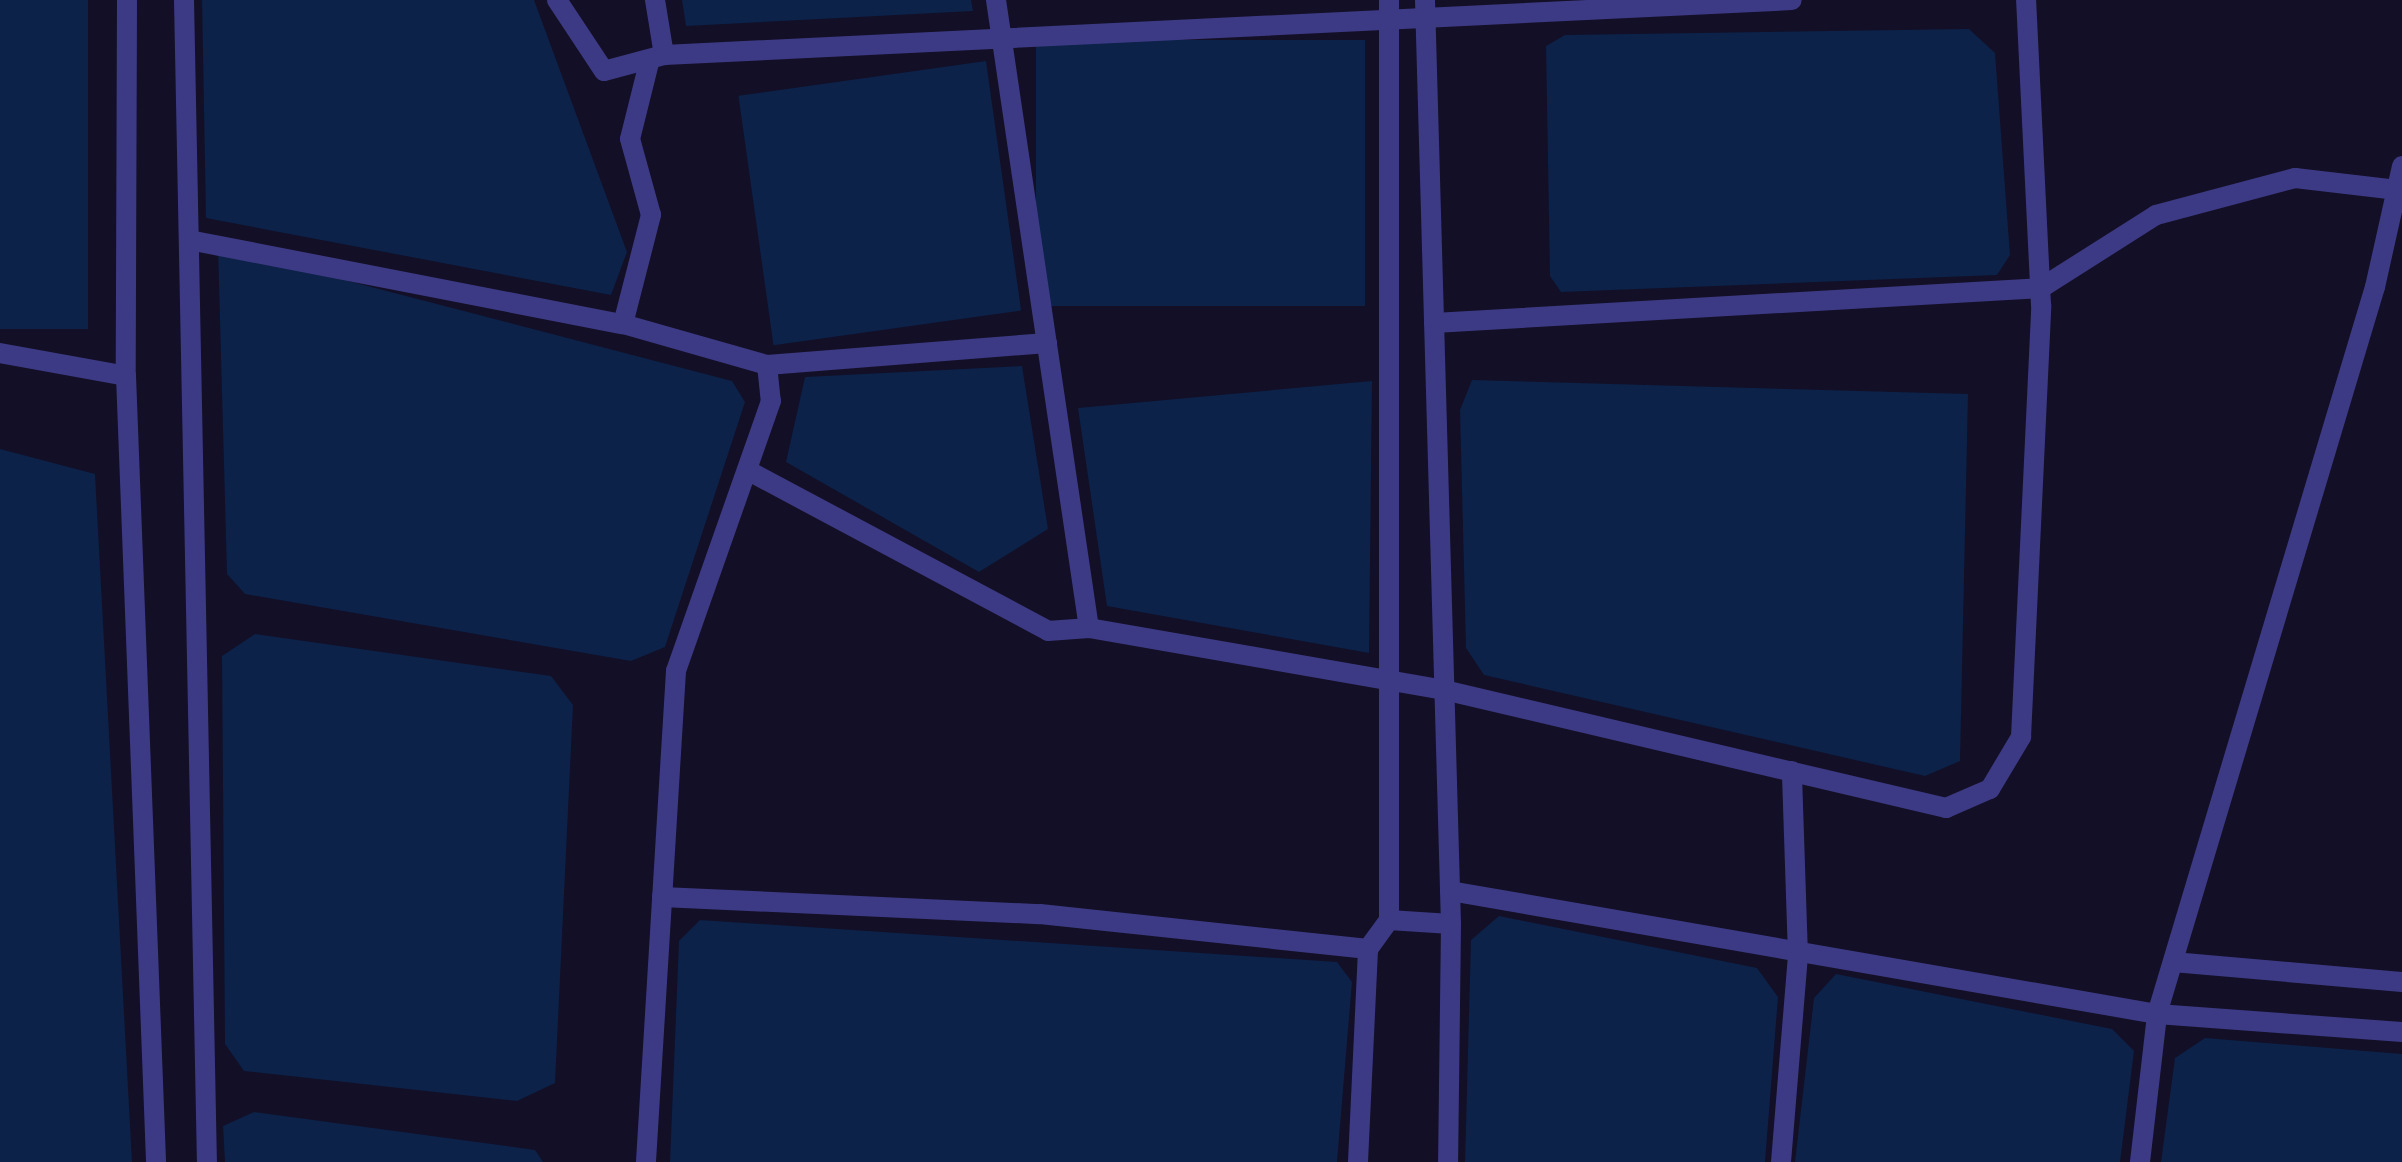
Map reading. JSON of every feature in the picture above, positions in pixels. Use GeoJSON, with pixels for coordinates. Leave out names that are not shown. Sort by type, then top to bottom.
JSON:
{"type":"FeatureCollection","features":[{"type":"Feature","properties":{"kind":"lane"},"geometry":{"type":"LineString","coordinates":[[127,0],[126,376],[156,1162]]}},
{"type":"Feature","properties":{"kind":"lane"},"geometry":{"type":"LineString","coordinates":[[184,0],[208,1162]]}},
{"type":"Feature","properties":{"kind":"lane"},"geometry":{"type":"LineString","coordinates":[[557,0],[604,71],[657,57],[1390,9],[1792,0]]}},
{"type":"Feature","properties":{"kind":"lane"},"geometry":{"type":"LineString","coordinates":[[624,324],[650,216],[630,139],[657,57],[655,0]]}},
{"type":"Feature","properties":{"kind":"lane"},"geometry":{"type":"LineString","coordinates":[[996,0],[1089,628]]}},
{"type":"Feature","properties":{"kind":"lane"},"geometry":{"type":"LineString","coordinates":[[747,470],[1048,631],[1089,628],[1444,690],[1946,808],[1990,789],[2021,737],[2041,288],[2026,0]]}},
{"type":"Feature","properties":{"kind":"lane"},"geometry":{"type":"LineString","coordinates":[[1425,8],[1451,924],[1448,1162]]}},
{"type":"Feature","properties":{"kind":"lane"},"geometry":{"type":"LineString","coordinates":[[1358,1162],[1368,950],[1389,920],[1390,9]]}},
{"type":"Feature","properties":{"kind":"lane"},"geometry":{"type":"LineString","coordinates":[[2140,1162],[2157,1014],[2402,166]]}},
{"type":"Feature","properties":{"kind":"lane"},"geometry":{"type":"LineString","coordinates":[[1434,323],[2041,288],[2156,215],[2295,178],[2396,190]]}},
{"type":"Feature","properties":{"kind":"lane"},"geometry":{"type":"LineString","coordinates":[[189,240],[624,324],[767,366],[1047,343]]}},
{"type":"Feature","properties":{"kind":"lane"},"geometry":{"type":"LineString","coordinates":[[0,354],[126,376]]}},
{"type":"Feature","properties":{"kind":"lane"},"geometry":{"type":"LineString","coordinates":[[646,1162],[676,670],[771,401],[767,366]]}},
{"type":"Feature","properties":{"kind":"lane"},"geometry":{"type":"LineString","coordinates":[[1781,1162],[1798,956],[1792,772]]}},
{"type":"Feature","properties":{"kind":"lane"},"geometry":{"type":"LineString","coordinates":[[1450,891],[1798,956],[2157,1014],[2402,1032]]}},
{"type":"Feature","properties":{"kind":"lane"},"geometry":{"type":"LineString","coordinates":[[662,897],[1040,914],[1368,950]]}},
{"type":"Feature","properties":{"kind":"lane"},"geometry":{"type":"LineString","coordinates":[[1389,920],[1451,924]]}},
{"type":"Feature","properties":{"kind":"lane"},"geometry":{"type":"LineString","coordinates":[[2173,962],[2402,982]]}},
{"type":"Feature","properties":{"kind":"water"},"geometry":{"type":"Polygon","coordinates":[[[0,0],[88,0],[88,329],[0,329],[0,0]]]}},
{"type":"Feature","properties":{"kind":"water"},"geometry":{"type":"Polygon","coordinates":[[[202,0],[534,0],[627,252],[611,295],[206,218],[202,0]]]}},
{"type":"Feature","properties":{"kind":"water"},"geometry":{"type":"Polygon","coordinates":[[[682,0],[971,0],[973,11],[686,26],[682,0]]]}},
{"type":"Feature","properties":{"kind":"water"},"geometry":{"type":"Polygon","coordinates":[[[1969,29],[1995,53],[2010,255],[1997,275],[1561,292],[1550,276],[1546,46],[1565,35],[1969,29]]]}},
{"type":"Feature","properties":{"kind":"water"},"geometry":{"type":"Polygon","coordinates":[[[1036,40],[1365,40],[1365,306],[1036,306],[1036,40]]]}},
{"type":"Feature","properties":{"kind":"water"},"geometry":{"type":"Polygon","coordinates":[[[986,61],[1021,311],[774,345],[738,96],[986,61]]]}},
{"type":"Feature","properties":{"kind":"water"},"geometry":{"type":"Polygon","coordinates":[[[218,247],[732,381],[745,402],[665,647],[631,661],[245,594],[227,574],[218,247]]]}},
{"type":"Feature","properties":{"kind":"water"},"geometry":{"type":"Polygon","coordinates":[[[1022,366],[1048,529],[979,572],[786,462],[805,377],[1022,366]]]}},
{"type":"Feature","properties":{"kind":"water"},"geometry":{"type":"Polygon","coordinates":[[[1472,380],[1968,394],[1960,761],[1925,776],[1484,675],[1466,648],[1460,410],[1472,380]]]}},
{"type":"Feature","properties":{"kind":"water"},"geometry":{"type":"Polygon","coordinates":[[[1372,381],[1369,653],[1107,606],[1078,408],[1372,381]]]}},
{"type":"Feature","properties":{"kind":"water"},"geometry":{"type":"Polygon","coordinates":[[[0,449],[95,474],[132,1162],[0,1162],[0,449]]]}},
{"type":"Feature","properties":{"kind":"water"},"geometry":{"type":"Polygon","coordinates":[[[255,634],[551,676],[573,705],[555,1083],[517,1101],[244,1071],[225,1044],[222,656],[255,634]]]}},
{"type":"Feature","properties":{"kind":"water"},"geometry":{"type":"Polygon","coordinates":[[[1499,916],[1757,968],[1778,997],[1765,1162],[1465,1162],[1471,940],[1499,916]]]}},
{"type":"Feature","properties":{"kind":"water"},"geometry":{"type":"Polygon","coordinates":[[[700,920],[1337,962],[1352,982],[1337,1162],[670,1162],[679,941],[700,920]]]}},
{"type":"Feature","properties":{"kind":"water"},"geometry":{"type":"Polygon","coordinates":[[[1836,974],[2112,1029],[2134,1051],[2120,1162],[1795,1162],[1814,998],[1836,974]]]}},
{"type":"Feature","properties":{"kind":"water"},"geometry":{"type":"Polygon","coordinates":[[[2205,1038],[2402,1054],[2402,1162],[2161,1162],[2175,1058],[2205,1038]]]}},
{"type":"Feature","properties":{"kind":"water"},"geometry":{"type":"Polygon","coordinates":[[[254,1112],[535,1150],[543,1162],[225,1162],[223,1126],[254,1112]]]}}]}
